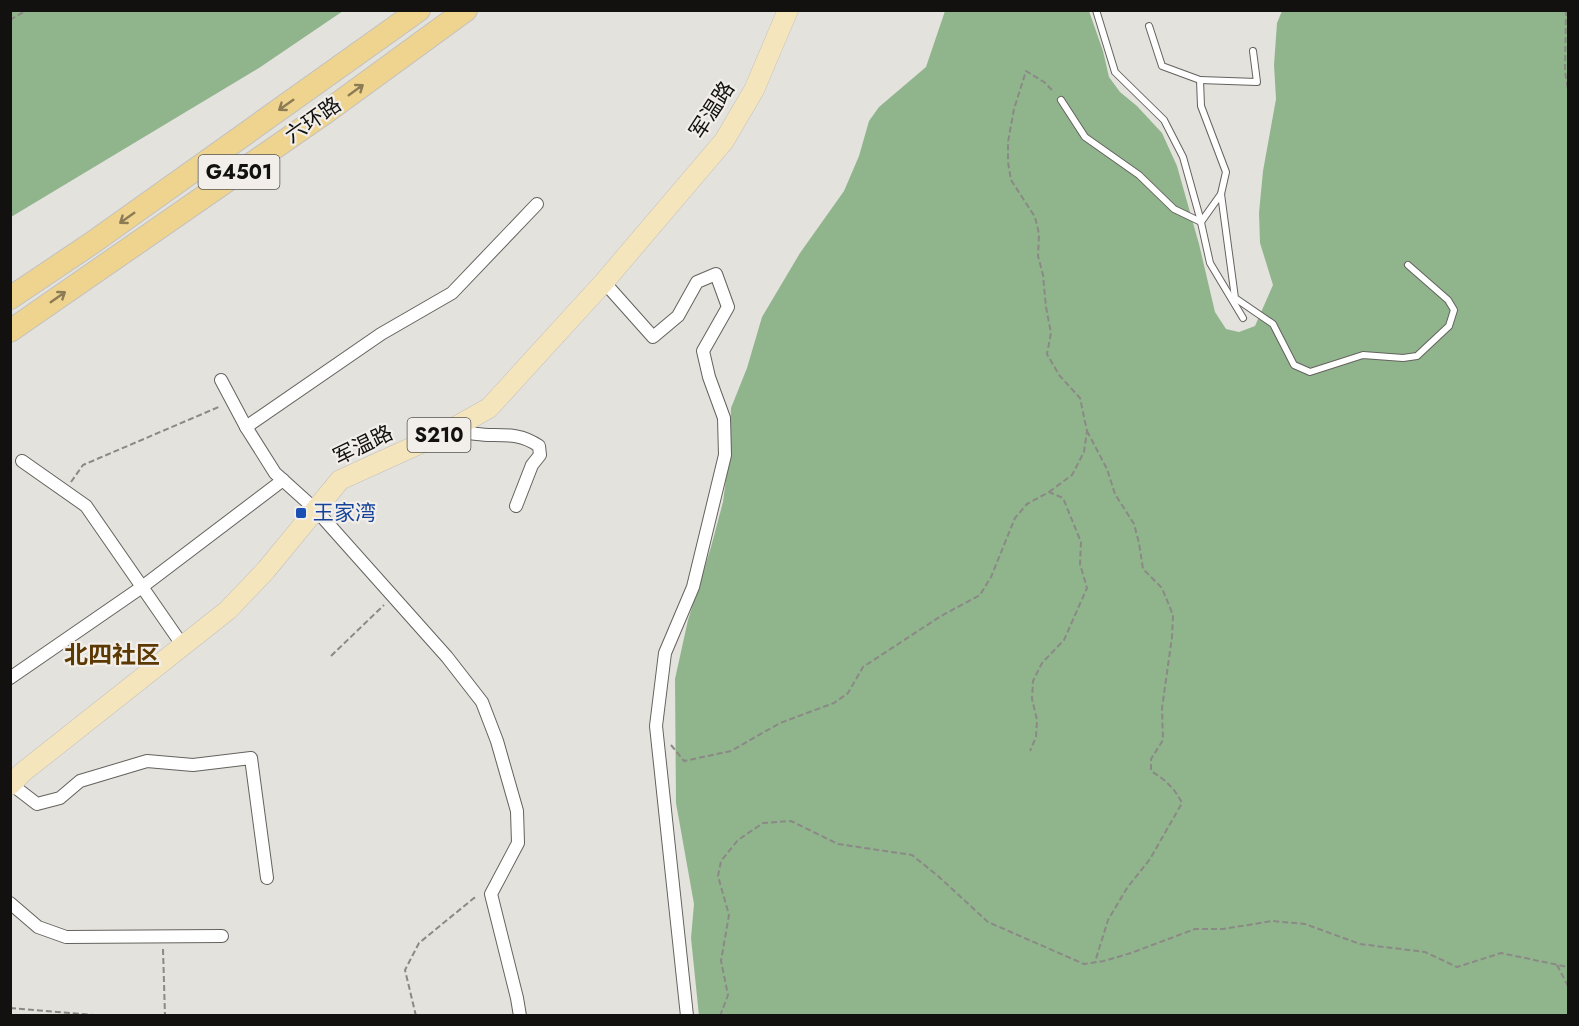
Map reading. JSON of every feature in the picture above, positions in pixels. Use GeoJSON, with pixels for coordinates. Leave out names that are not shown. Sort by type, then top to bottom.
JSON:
{"type":"FeatureCollection","features":[{"type":"Feature","properties":{"kind":"highway","name":"六环路"},"geometry":{"type":"LineString","coordinates":[[10,298],[92,243],[419,10]]}},
{"type":"Feature","properties":{"kind":"highway","name":"六环路"},"geometry":{"type":"LineString","coordinates":[[10,331],[322,115],[466,10]]}},
{"type":"Feature","properties":{"kind":"main road","name":"军温路"},"geometry":{"type":"LineString","coordinates":[[11,784],[23,772],[228,610],[266,570],[340,480],[448,431],[489,408],[604,282],[724,141],[754,90],[788,10]]}},
{"type":"Feature","properties":{"kind":"street"},"geometry":{"type":"LineString","coordinates":[[246,427],[381,334],[452,292],[537,204]]}},
{"type":"Feature","properties":{"kind":"street"},"geometry":{"type":"LineString","coordinates":[[604,282],[653,337],[678,316],[697,282],[716,274],[728,307],[703,351],[709,377],[724,418],[725,455],[693,587],[665,653],[656,726],[687,1016]]}},
{"type":"Feature","properties":{"kind":"street"},"geometry":{"type":"LineString","coordinates":[[221,380],[246,427],[275,473],[316,510],[447,657],[482,702],[497,741],[517,811],[518,843],[491,894],[520,1016]]}},
{"type":"Feature","properties":{"kind":"street"},"geometry":{"type":"LineString","coordinates":[[448,431],[515,435],[530,439],[539,446],[540,455],[532,465],[516,506]]}},
{"type":"Feature","properties":{"kind":"street"},"geometry":{"type":"LineString","coordinates":[[22,461],[86,506],[183,646]]}},
{"type":"Feature","properties":{"kind":"street"},"geometry":{"type":"LineString","coordinates":[[10,678],[142,587],[283,480]]}},
{"type":"Feature","properties":{"kind":"street"},"geometry":{"type":"LineString","coordinates":[[11,784],[37,804],[60,798],[80,781],[147,761],[193,765],[251,758],[267,878]]}},
{"type":"Feature","properties":{"kind":"street"},"geometry":{"type":"LineString","coordinates":[[10,903],[38,927],[66,937],[222,936]]}},
{"type":"Feature","properties":{"kind":"lane"},"geometry":{"type":"LineString","coordinates":[[1096,10],[1115,72],[1164,120],[1183,157],[1210,263],[1243,318]]}},
{"type":"Feature","properties":{"kind":"lane"},"geometry":{"type":"LineString","coordinates":[[1149,26],[1162,66],[1200,80],[1257,82],[1252,51]]}},
{"type":"Feature","properties":{"kind":"lane"},"geometry":{"type":"LineString","coordinates":[[1200,80],[1201,106],[1226,172],[1221,194],[1235,298],[1273,324],[1294,365],[1310,372],[1363,355],[1403,358],[1417,356],[1449,326],[1454,310],[1448,300],[1408,266]]}},
{"type":"Feature","properties":{"kind":"lane"},"geometry":{"type":"LineString","coordinates":[[1061,100],[1085,137],[1139,175],[1174,209],[1201,222]]}},
{"type":"Feature","properties":{"kind":"lane"},"geometry":{"type":"LineString","coordinates":[[1201,222],[1221,194]]}},
{"type":"Feature","properties":{"kind":"path"},"geometry":{"type":"LineString","coordinates":[[10,20],[27,10]]}},
{"type":"Feature","properties":{"kind":"path"},"geometry":{"type":"LineString","coordinates":[[1566,10],[1564,71],[1569,90]]}},
{"type":"Feature","properties":{"kind":"path"},"geometry":{"type":"LineString","coordinates":[[1061,100],[1044,82],[1026,71],[1014,109],[1008,142],[1011,180],[1035,217],[1037,225],[1038,256],[1051,333],[1047,354],[1059,375],[1080,398],[1087,431],[1107,469],[1115,494],[1134,524],[1143,569],[1162,588],[1173,615],[1162,708],[1163,740],[1151,759],[1151,771],[1163,778],[1175,790],[1182,803],[1150,859],[1127,888],[1108,920],[1095,962]]}},
{"type":"Feature","properties":{"kind":"path"},"geometry":{"type":"LineString","coordinates":[[65,491],[84,465],[232,401]]}},
{"type":"Feature","properties":{"kind":"path"},"geometry":{"type":"LineString","coordinates":[[656,726],[684,761],[731,751],[780,723],[834,703],[849,693],[863,667],[940,616],[980,595],[991,577],[1015,518],[1027,504],[1049,492],[1072,475],[1084,452],[1087,431]]}},
{"type":"Feature","properties":{"kind":"path"},"geometry":{"type":"LineString","coordinates":[[1030,751],[1036,737],[1037,720],[1032,699],[1033,681],[1042,663],[1064,640],[1087,588],[1080,564],[1081,542],[1073,519],[1063,498],[1049,492]]}},
{"type":"Feature","properties":{"kind":"path"},"geometry":{"type":"LineString","coordinates":[[331,656],[393,596]]}},
{"type":"Feature","properties":{"kind":"path"},"geometry":{"type":"LineString","coordinates":[[720,1016],[728,995],[721,961],[729,915],[718,876],[721,861],[738,840],[763,823],[791,821],[838,844],[912,855],[988,922],[1084,964],[1131,953],[1195,929],[1223,929],[1272,921],[1305,924],[1360,944],[1425,952],[1457,967],[1501,953],[1569,968]]}},
{"type":"Feature","properties":{"kind":"path"},"geometry":{"type":"LineString","coordinates":[[416,1016],[405,970],[419,943],[474,898],[491,894]]}},
{"type":"Feature","properties":{"kind":"path"},"geometry":{"type":"LineString","coordinates":[[162,936],[165,1016]]}},
{"type":"Feature","properties":{"kind":"path"},"geometry":{"type":"LineString","coordinates":[[1557,965],[1569,987]]}},
{"type":"Feature","properties":{"kind":"path"},"geometry":{"type":"LineString","coordinates":[[10,1008],[106,1016]]}},
{"type":"Feature","properties":{"kind":"green space"},"geometry":{"type":"Polygon","coordinates":[[[10,11],[343,11],[259,68],[11,217],[10,11]]]}},
{"type":"Feature","properties":{"kind":"green space"},"geometry":{"type":"Polygon","coordinates":[[[945,11],[1089,11],[1109,77],[1120,92],[1137,106],[1162,133],[1177,166],[1215,312],[1226,329],[1239,332],[1255,326],[1273,285],[1260,243],[1259,213],[1263,171],[1276,99],[1274,65],[1277,23],[1282,11],[1568,11],[1568,1015],[699,1016],[691,938],[694,904],[676,803],[675,679],[688,620],[723,502],[730,448],[731,408],[747,368],[762,317],[800,253],[844,191],[859,156],[869,121],[879,107],[926,67],[945,11]]]}},
{"type":"Feature","properties":{"kind":"place","name":"王家湾"},"geometry":{"type":"Point","coordinates":[301,513]}},
{"type":"Feature","properties":{"kind":"district","name":"北四社区"},"geometry":{"type":"Point","coordinates":[112,655]}}]}
